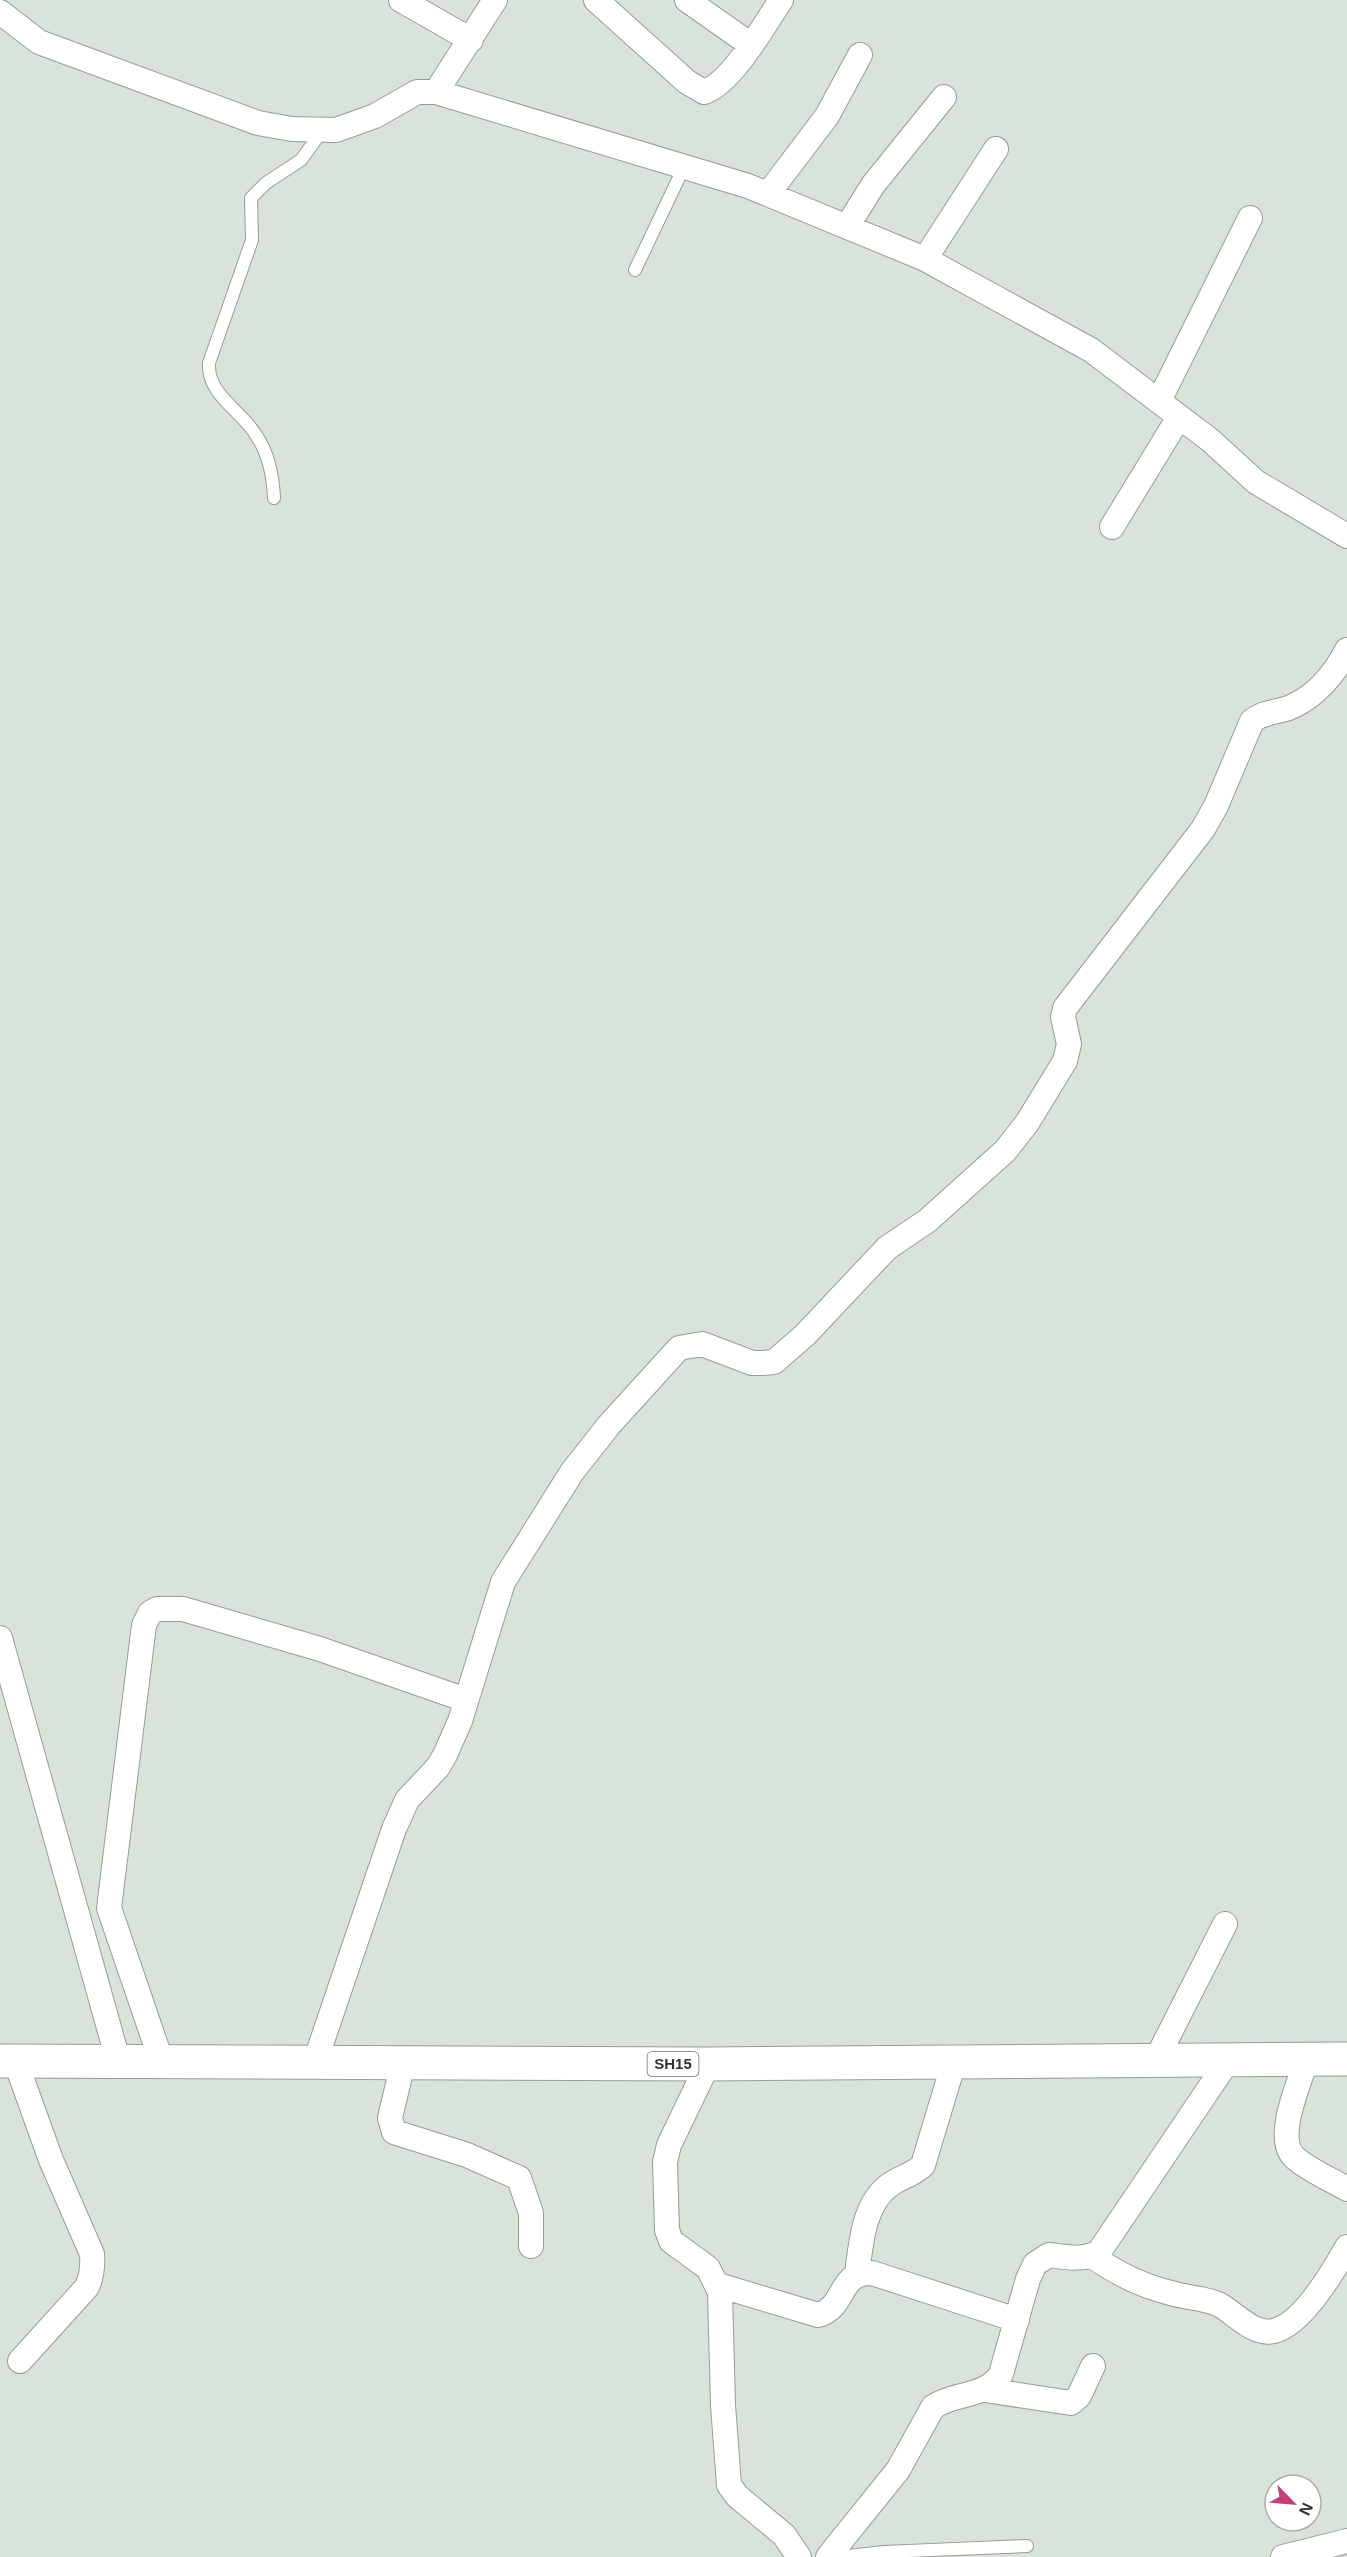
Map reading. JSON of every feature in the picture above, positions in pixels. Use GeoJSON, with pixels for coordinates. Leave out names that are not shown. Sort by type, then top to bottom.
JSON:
{"type":"FeatureCollection","features":[{"type":"Feature","properties":{"kind":"main road","name":"SH15"},"geometry":{"type":"LineString","coordinates":[[7,2060],[708,2064],[1347,2059]]}},
{"type":"Feature","properties":{"kind":"street"},"geometry":{"type":"LineString","coordinates":[[401,0],[471,40]]}},
{"type":"Feature","properties":{"kind":"street"},"geometry":{"type":"LineString","coordinates":[[436,92],[495,0]]}},
{"type":"Feature","properties":{"kind":"street"},"geometry":{"type":"LineString","coordinates":[[596,0],[687,82],[704,92],[711,90],[722,80],[751,45],[781,0]]}},
{"type":"Feature","properties":{"kind":"street"},"geometry":{"type":"LineString","coordinates":[[687,0],[751,45]]}},
{"type":"Feature","properties":{"kind":"street"},"geometry":{"type":"LineString","coordinates":[[0,12],[39,42],[176,91],[242,118],[292,129],[322,131],[355,125],[417,92],[436,92],[768,194],[848,225],[926,259],[1091,350],[1159,401],[1271,493],[1347,536]]}},
{"type":"Feature","properties":{"kind":"street"},"geometry":{"type":"LineString","coordinates":[[768,194],[827,116],[860,56]]}},
{"type":"Feature","properties":{"kind":"street"},"geometry":{"type":"LineString","coordinates":[[848,225],[873,185],[944,97]]}},
{"type":"Feature","properties":{"kind":"street"},"geometry":{"type":"LineString","coordinates":[[926,259],[996,149]]}},
{"type":"Feature","properties":{"kind":"street"},"geometry":{"type":"LineString","coordinates":[[1159,401],[1250,218]]}},
{"type":"Feature","properties":{"kind":"street"},"geometry":{"type":"LineString","coordinates":[[1112,527],[1179,417]]}},
{"type":"Feature","properties":{"kind":"street"},"geometry":{"type":"LineString","coordinates":[[315,2062],[394,1828],[407,1800],[441,1761],[466,1700],[503,1582],[572,1472],[609,1425],[679,1348],[702,1344],[752,1363],[774,1362],[805,1335],[887,1248],[927,1221],[1005,1151],[1027,1123],[1065,1061],[1069,1044],[1063,1017],[1065,1008],[1203,828],[1216,806],[1252,721],[1260,715],[1290,708],[1307,698],[1329,678],[1347,650]]}},
{"type":"Feature","properties":{"kind":"street"},"geometry":{"type":"LineString","coordinates":[[160,2061],[109,1908],[144,1625],[150,1613],[158,1609],[183,1609],[320,1649],[466,1700]]}},
{"type":"Feature","properties":{"kind":"street"},"geometry":{"type":"LineString","coordinates":[[0,1638],[118,2060]]}},
{"type":"Feature","properties":{"kind":"street"},"geometry":{"type":"LineString","coordinates":[[1156,2060],[1225,1924]]}},
{"type":"Feature","properties":{"kind":"street"},"geometry":{"type":"LineString","coordinates":[[1307,2058],[1289,2114],[1285,2140],[1295,2158],[1347,2189]]}},
{"type":"Feature","properties":{"kind":"street"},"geometry":{"type":"LineString","coordinates":[[828,2557],[898,2470],[933,2407],[943,2400],[985,2390],[994,2385],[1001,2374],[1028,2279],[1041,2258],[1049,2254],[1072,2258],[1092,2256],[1106,2244],[1229,2059]]}},
{"type":"Feature","properties":{"kind":"street"},"geometry":{"type":"LineString","coordinates":[[7,2060],[92,2254],[92,2277],[87,2287],[20,2361]]}},
{"type":"Feature","properties":{"kind":"street"},"geometry":{"type":"LineString","coordinates":[[403,2062],[390,2118],[394,2132],[467,2155],[519,2178],[531,2213],[531,2246]]}},
{"type":"Feature","properties":{"kind":"street"},"geometry":{"type":"LineString","coordinates":[[857,2274],[862,2234],[872,2207],[891,2183],[917,2171],[923,2165],[954,2062]]}},
{"type":"Feature","properties":{"kind":"street"},"geometry":{"type":"LineString","coordinates":[[708,2064],[669,2145],[665,2162],[667,2230],[671,2241],[708,2268],[720,2292],[723,2405],[729,2485],[737,2496],[784,2535],[799,2557]]}},
{"type":"Feature","properties":{"kind":"street"},"geometry":{"type":"LineString","coordinates":[[1092,2256],[1121,2275],[1170,2293],[1219,2305],[1260,2331],[1270,2332],[1279,2330],[1309,2305],[1347,2247]]}},
{"type":"Feature","properties":{"kind":"street"},"geometry":{"type":"LineString","coordinates":[[718,2285],[818,2315],[831,2309],[850,2278],[857,2274],[872,2273],[1017,2320]]}},
{"type":"Feature","properties":{"kind":"street"},"geometry":{"type":"LineString","coordinates":[[985,2390],[1071,2403],[1079,2396],[1093,2366]]}},
{"type":"Feature","properties":{"kind":"street"},"geometry":{"type":"LineString","coordinates":[[1284,2557],[1347,2541]]}},
{"type":"Feature","properties":{"kind":"lane"},"geometry":{"type":"LineString","coordinates":[[274,498],[273,476],[265,451],[244,418],[218,393],[210,380],[209,363],[252,240],[251,198],[266,183],[301,160],[322,131]]}},
{"type":"Feature","properties":{"kind":"lane"},"geometry":{"type":"LineString","coordinates":[[635,270],[684,168]]}},
{"type":"Feature","properties":{"kind":"lane"},"geometry":{"type":"LineString","coordinates":[[839,2557],[884,2552],[1027,2546]]}}]}
